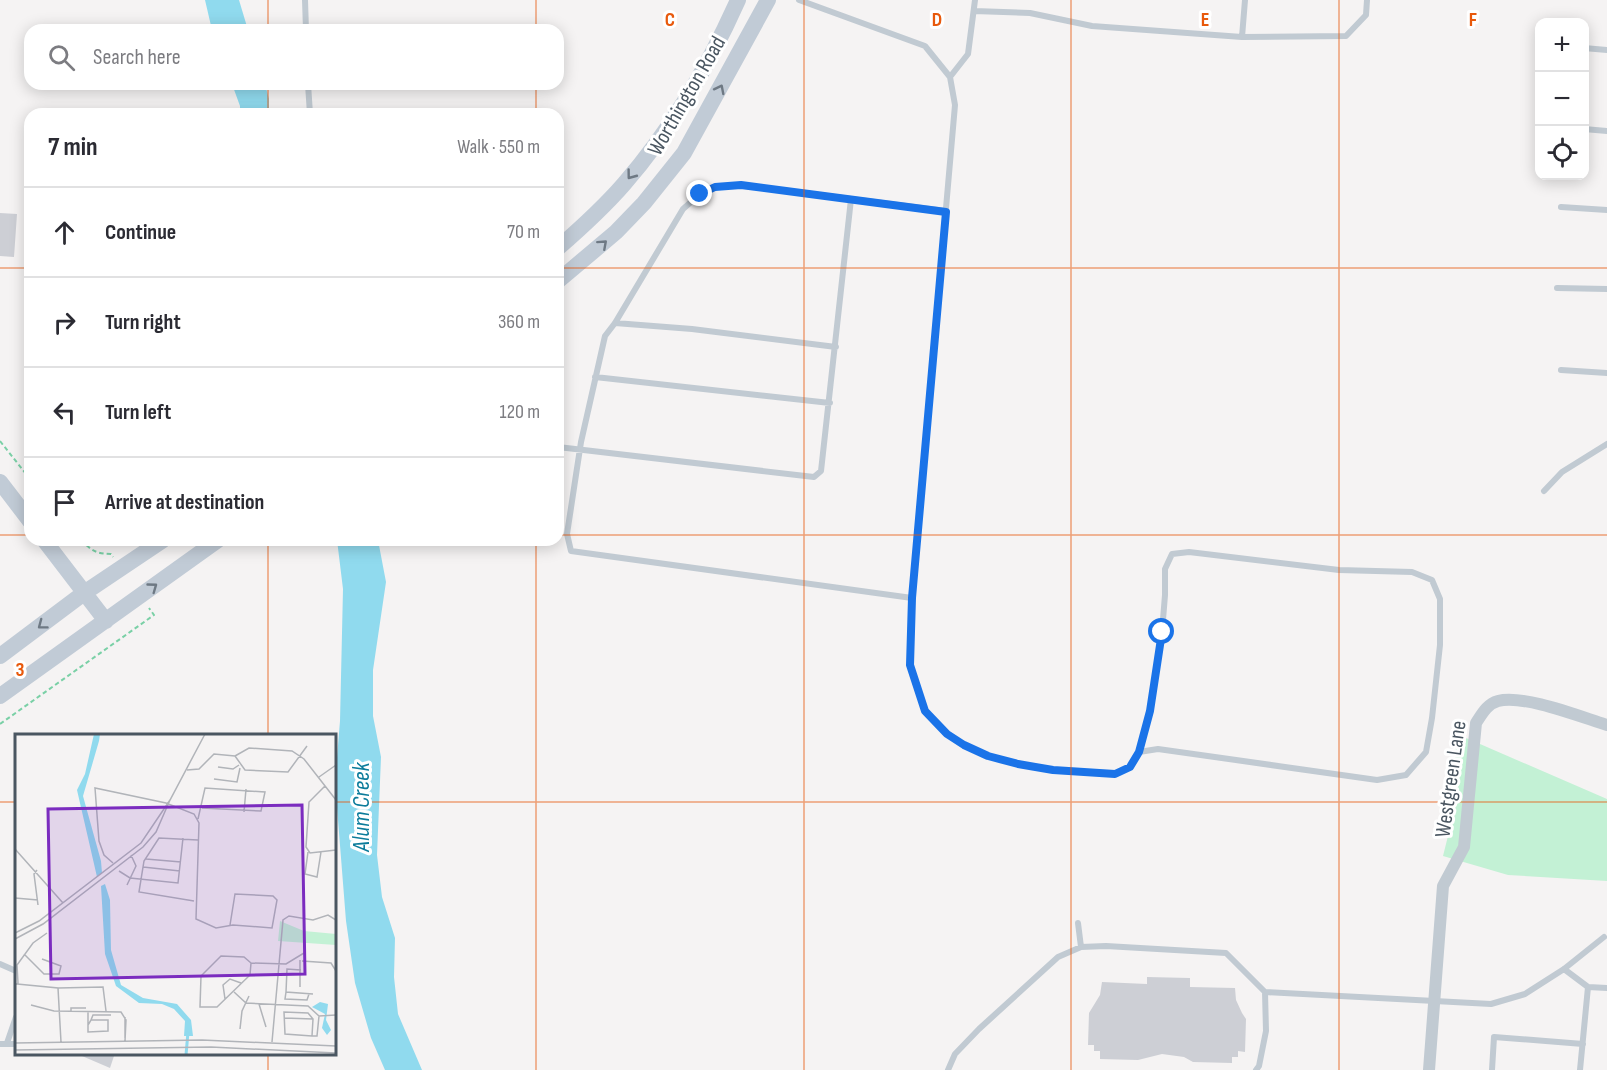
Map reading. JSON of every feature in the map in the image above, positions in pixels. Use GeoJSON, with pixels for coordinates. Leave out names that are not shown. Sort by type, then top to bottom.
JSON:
{"type":"FeatureCollection","features":[{"type":"Feature","properties":{"kind":"main road","name":"Worthington Road"},"geometry":{"type":"LineString","coordinates":[[564,243],[624,184],[679,111],[738,0]]}},
{"type":"Feature","properties":{"kind":"main road","name":"Worthington Road"},"geometry":{"type":"LineString","coordinates":[[564,276],[616,232],[644,203],[684,153],[768,0]]}},
{"type":"Feature","properties":{"kind":"main road"},"geometry":{"type":"LineString","coordinates":[[0,482],[24,513]]}},
{"type":"Feature","properties":{"kind":"main road"},"geometry":{"type":"LineString","coordinates":[[49,546],[106,621]]}},
{"type":"Feature","properties":{"kind":"main road"},"geometry":{"type":"LineString","coordinates":[[0,656],[84,593],[154,546]]}},
{"type":"Feature","properties":{"kind":"main road"},"geometry":{"type":"LineString","coordinates":[[0,696],[210,546]]}},
{"type":"Feature","properties":{"kind":"street","name":"Westgreen Lane"},"geometry":{"type":"LineString","coordinates":[[1429,1070],[1443,886],[1464,847],[1476,723],[1484,709],[1497,701],[1509,700],[1538,704],[1607,725]]}},
{"type":"Feature","properties":{"kind":"lane"},"geometry":{"type":"LineString","coordinates":[[305,0],[306,24]]}},
{"type":"Feature","properties":{"kind":"lane"},"geometry":{"type":"LineString","coordinates":[[799,0],[925,46],[950,77],[955,105],[912,598],[910,665],[925,711],[947,734],[988,756],[1018,764],[1053,770],[1115,774],[1130,767],[1139,752],[1150,711],[1162,632],[1165,569],[1172,554],[1189,552],[1339,570],[1412,572],[1432,580],[1440,599],[1440,645],[1432,718],[1426,752],[1406,775],[1377,780],[1158,749],[1139,752]]}},
{"type":"Feature","properties":{"kind":"lane"},"geometry":{"type":"LineString","coordinates":[[950,77],[968,54],[975,0]]}},
{"type":"Feature","properties":{"kind":"lane"},"geometry":{"type":"LineString","coordinates":[[1242,37],[1245,0]]}},
{"type":"Feature","properties":{"kind":"lane"},"geometry":{"type":"LineString","coordinates":[[974,11],[1030,13],[1092,26],[1242,37],[1346,36],[1366,15],[1367,0]]}},
{"type":"Feature","properties":{"kind":"lane"},"geometry":{"type":"LineString","coordinates":[[1589,48],[1607,50]]}},
{"type":"Feature","properties":{"kind":"lane"},"geometry":{"type":"LineString","coordinates":[[308,90],[310,108]]}},
{"type":"Feature","properties":{"kind":"lane"},"geometry":{"type":"LineString","coordinates":[[1589,129],[1607,131]]}},
{"type":"Feature","properties":{"kind":"lane"},"geometry":{"type":"LineString","coordinates":[[912,598],[572,551],[567,534],[580,450],[604,336],[615,323],[683,209],[700,194],[715,187],[741,185],[946,212]]}},
{"type":"Feature","properties":{"kind":"lane"},"geometry":{"type":"LineString","coordinates":[[564,448],[814,477],[821,471],[851,200]]}},
{"type":"Feature","properties":{"kind":"lane"},"geometry":{"type":"LineString","coordinates":[[1561,207],[1607,210]]}},
{"type":"Feature","properties":{"kind":"lane"},"geometry":{"type":"LineString","coordinates":[[1557,288],[1607,289]]}},
{"type":"Feature","properties":{"kind":"lane"},"geometry":{"type":"LineString","coordinates":[[615,323],[692,329],[836,347]]}},
{"type":"Feature","properties":{"kind":"lane"},"geometry":{"type":"LineString","coordinates":[[1561,370],[1607,373]]}},
{"type":"Feature","properties":{"kind":"lane"},"geometry":{"type":"LineString","coordinates":[[595,377],[830,403]]}},
{"type":"Feature","properties":{"kind":"lane"},"geometry":{"type":"LineString","coordinates":[[1544,491],[1562,472],[1607,444]]}},
{"type":"Feature","properties":{"kind":"lane"},"geometry":{"type":"LineString","coordinates":[[1078,923],[1081,947]]}},
{"type":"Feature","properties":{"kind":"lane"},"geometry":{"type":"LineString","coordinates":[[948,1070],[955,1054],[979,1029],[1058,957],[1081,947],[1106,946],[1226,953],[1265,992],[1491,1004],[1525,994],[1564,969],[1604,938]]}},
{"type":"Feature","properties":{"kind":"lane"},"geometry":{"type":"LineString","coordinates":[[0,964],[15,971]]}},
{"type":"Feature","properties":{"kind":"lane"},"geometry":{"type":"LineString","coordinates":[[1564,969],[1588,987],[1607,988]]}},
{"type":"Feature","properties":{"kind":"lane"},"geometry":{"type":"LineString","coordinates":[[1580,1070],[1588,987]]}},
{"type":"Feature","properties":{"kind":"lane"},"geometry":{"type":"LineString","coordinates":[[1256,1070],[1261,1058],[1266,1031],[1265,992]]}},
{"type":"Feature","properties":{"kind":"lane"},"geometry":{"type":"LineString","coordinates":[[3,1044],[15,1019]]}},
{"type":"Feature","properties":{"kind":"lane"},"geometry":{"type":"LineString","coordinates":[[1492,1070],[1494,1037],[1583,1044]]}},
{"type":"Feature","properties":{"kind":"path"},"geometry":{"type":"LineString","coordinates":[[0,441],[24,471]]}},
{"type":"Feature","properties":{"kind":"green space"},"geometry":{"type":"Polygon","coordinates":[[[1457,734],[1607,799],[1607,881],[1508,875],[1443,856],[1448,836],[1457,734]]]}},
{"type":"Feature","properties":{"kind":"water"},"geometry":{"type":"Polygon","coordinates":[[[205,0],[239,0],[246,24],[211,24],[205,0]]]}},
{"type":"Feature","properties":{"kind":"water"},"geometry":{"type":"Polygon","coordinates":[[[234,90],[267,90],[269,108],[240,108],[234,90]]]}},
{"type":"Feature","properties":{"kind":"water","name":"Alum Creek"},"geometry":{"type":"Polygon","coordinates":[[[338,546],[379,546],[386,582],[373,670],[373,716],[381,757],[377,855],[382,897],[395,938],[394,977],[398,1014],[422,1070],[385,1070],[371,1038],[355,983],[346,921],[336,795],[343,589],[338,546]]]}},
{"type":"Feature","properties":{"kind":"building"},"geometry":{"type":"Polygon","coordinates":[[[0,213],[17,214],[14,257],[0,256],[0,213]]]}},
{"type":"Feature","properties":{"kind":"building"},"geometry":{"type":"Polygon","coordinates":[[[1147,977],[1190,978],[1190,987],[1235,988],[1236,1000],[1246,1019],[1245,1052],[1238,1051],[1238,1057],[1232,1057],[1232,1063],[1193,1062],[1184,1057],[1162,1054],[1138,1060],[1100,1059],[1100,1051],[1094,1051],[1094,1045],[1088,1045],[1089,1013],[1100,995],[1102,982],[1147,984],[1147,977]]]}},
{"type":"Feature","properties":{"kind":"building"},"geometry":{"type":"Polygon","coordinates":[[[80,1055],[114,1055],[110,1068],[80,1055]]]}},
{"type":"Feature","properties":{"kind":"route"},"geometry":{"type":"LineString","coordinates":[[700,194],[715,187],[741,185],[946,212],[912,598],[910,665],[925,711],[947,734],[988,756],[1018,764],[1053,770],[1115,774],[1130,767],[1139,752],[1150,711],[1162,632]]}}]}
